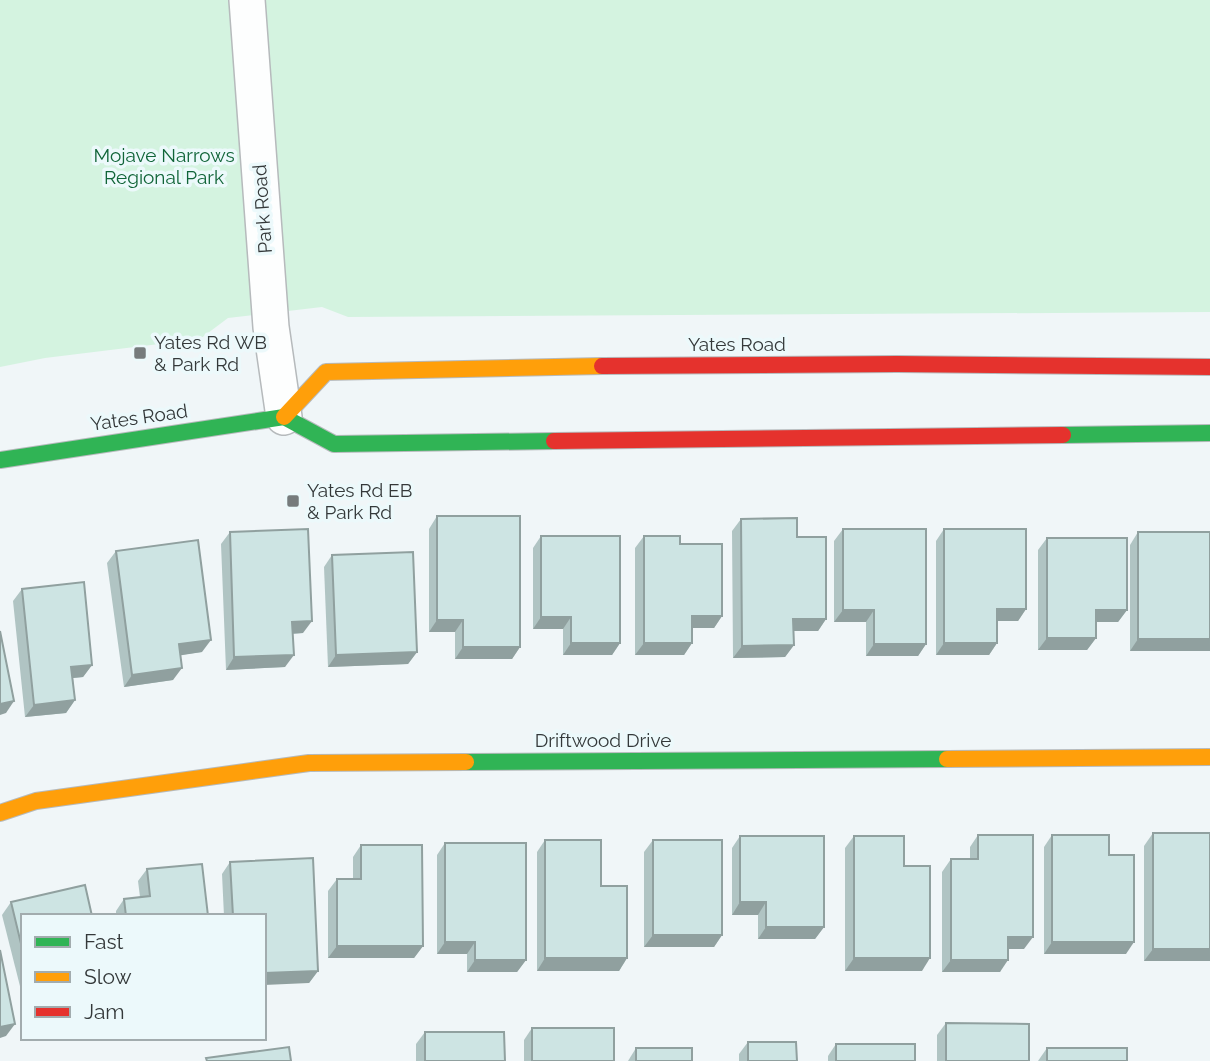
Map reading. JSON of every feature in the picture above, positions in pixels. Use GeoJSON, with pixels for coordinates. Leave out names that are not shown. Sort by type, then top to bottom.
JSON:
{"type":"FeatureCollection","features":[{"type":"Feature","properties":{"kind":"main road","name":"Yates Road"},"geometry":{"type":"LineString","coordinates":[[0,460],[284,417],[326,372],[581,366],[883,364],[1210,367]]}},
{"type":"Feature","properties":{"kind":"main road"},"geometry":{"type":"LineString","coordinates":[[284,417],[334,444],[1210,433]]}},
{"type":"Feature","properties":{"kind":"main road","name":"Driftwood Drive"},"geometry":{"type":"LineString","coordinates":[[0,813],[36,801],[309,763],[1210,757]]}},
{"type":"Feature","properties":{"kind":"street","name":"Park Road"},"geometry":{"type":"LineString","coordinates":[[247,0],[271,327],[284,417]]}},
{"type":"Feature","properties":{"kind":"green space","name":"Mojave Narrows Regional Park"},"geometry":{"type":"Polygon","coordinates":[[[0,0],[1210,0],[1210,312],[348,317],[322,307],[228,318],[200,339],[45,358],[0,367],[0,0]]]}},
{"type":"Feature","properties":{"kind":"building"},"geometry":{"type":"Polygon","coordinates":[[[437,516],[520,516],[520,647],[463,647],[463,620],[437,620],[437,516]]]}},
{"type":"Feature","properties":{"kind":"building"},"geometry":{"type":"Polygon","coordinates":[[[797,518],[797,537],[826,537],[826,619],[793,619],[794,645],[742,646],[741,519],[797,518]]]}},
{"type":"Feature","properties":{"kind":"building"},"geometry":{"type":"Polygon","coordinates":[[[308,529],[312,621],[292,622],[294,655],[234,657],[230,532],[308,529]]]}},
{"type":"Feature","properties":{"kind":"building"},"geometry":{"type":"Polygon","coordinates":[[[843,529],[926,529],[926,644],[874,644],[874,610],[843,610],[843,529]]]}},
{"type":"Feature","properties":{"kind":"building"},"geometry":{"type":"Polygon","coordinates":[[[944,529],[1026,529],[1026,609],[997,609],[997,643],[944,643],[944,529]]]}},
{"type":"Feature","properties":{"kind":"building"},"geometry":{"type":"Polygon","coordinates":[[[1138,532],[1210,532],[1210,639],[1138,639],[1138,532]]]}},
{"type":"Feature","properties":{"kind":"building"},"geometry":{"type":"Polygon","coordinates":[[[541,536],[620,536],[620,643],[571,643],[571,617],[541,617],[541,536]]]}},
{"type":"Feature","properties":{"kind":"building"},"geometry":{"type":"Polygon","coordinates":[[[644,536],[680,536],[680,544],[722,544],[722,616],[692,616],[692,643],[644,643],[644,536]]]}},
{"type":"Feature","properties":{"kind":"building"},"geometry":{"type":"Polygon","coordinates":[[[1047,538],[1127,538],[1127,610],[1096,610],[1096,638],[1047,638],[1047,538]]]}},
{"type":"Feature","properties":{"kind":"building"},"geometry":{"type":"Polygon","coordinates":[[[198,540],[211,640],[179,644],[182,668],[132,675],[116,551],[198,540]]]}},
{"type":"Feature","properties":{"kind":"building"},"geometry":{"type":"Polygon","coordinates":[[[413,552],[417,652],[336,655],[332,555],[413,552]]]}},
{"type":"Feature","properties":{"kind":"building"},"geometry":{"type":"Polygon","coordinates":[[[84,582],[92,665],[71,667],[75,700],[34,705],[22,589],[84,582]]]}},
{"type":"Feature","properties":{"kind":"building"},"geometry":{"type":"Polygon","coordinates":[[[0,631],[14,701],[0,704],[0,631]]]}},
{"type":"Feature","properties":{"kind":"building"},"geometry":{"type":"Polygon","coordinates":[[[1153,833],[1210,833],[1210,949],[1153,949],[1153,833]]]}},
{"type":"Feature","properties":{"kind":"building"},"geometry":{"type":"Polygon","coordinates":[[[978,835],[1033,835],[1033,937],[1008,937],[1008,960],[951,960],[951,859],[978,859],[978,835]]]}},
{"type":"Feature","properties":{"kind":"building"},"geometry":{"type":"Polygon","coordinates":[[[1052,835],[1109,835],[1109,855],[1134,855],[1134,942],[1052,942],[1052,835]]]}},
{"type":"Feature","properties":{"kind":"building"},"geometry":{"type":"Polygon","coordinates":[[[740,836],[824,836],[824,927],[766,927],[766,902],[740,902],[740,836]]]}},
{"type":"Feature","properties":{"kind":"building"},"geometry":{"type":"Polygon","coordinates":[[[854,836],[904,836],[904,866],[930,866],[930,958],[854,958],[854,836]]]}},
{"type":"Feature","properties":{"kind":"building"},"geometry":{"type":"Polygon","coordinates":[[[545,840],[601,840],[601,886],[627,886],[627,958],[545,958],[545,840]]]}},
{"type":"Feature","properties":{"kind":"building"},"geometry":{"type":"Polygon","coordinates":[[[653,840],[722,840],[722,935],[653,935],[653,840]]]}},
{"type":"Feature","properties":{"kind":"building"},"geometry":{"type":"Polygon","coordinates":[[[445,843],[526,843],[526,960],[475,960],[475,942],[445,942],[445,843]]]}},
{"type":"Feature","properties":{"kind":"building"},"geometry":{"type":"Polygon","coordinates":[[[361,845],[422,845],[423,946],[337,946],[337,879],[361,879],[361,845]]]}},
{"type":"Feature","properties":{"kind":"building"},"geometry":{"type":"Polygon","coordinates":[[[313,858],[318,971],[266,973],[266,914],[233,914],[230,862],[313,858]]]}},
{"type":"Feature","properties":{"kind":"building"},"geometry":{"type":"Polygon","coordinates":[[[202,864],[208,914],[126,914],[124,899],[150,896],[147,869],[202,864]]]}},
{"type":"Feature","properties":{"kind":"building"},"geometry":{"type":"Polygon","coordinates":[[[85,885],[92,914],[21,914],[21,944],[11,902],[85,885]]]}},
{"type":"Feature","properties":{"kind":"building"},"geometry":{"type":"Polygon","coordinates":[[[0,950],[15,1024],[0,1027],[0,950]]]}},
{"type":"Feature","properties":{"kind":"building"},"geometry":{"type":"Polygon","coordinates":[[[946,1023],[1029,1024],[1029,1061],[946,1061],[946,1023]]]}},
{"type":"Feature","properties":{"kind":"building"},"geometry":{"type":"Polygon","coordinates":[[[532,1028],[614,1028],[614,1061],[532,1061],[532,1028]]]}},
{"type":"Feature","properties":{"kind":"building"},"geometry":{"type":"Polygon","coordinates":[[[425,1032],[504,1032],[505,1061],[425,1061],[425,1032]]]}},
{"type":"Feature","properties":{"kind":"building"},"geometry":{"type":"Polygon","coordinates":[[[748,1042],[796,1042],[797,1061],[748,1061],[748,1042]]]}},
{"type":"Feature","properties":{"kind":"building"},"geometry":{"type":"Polygon","coordinates":[[[836,1044],[915,1044],[915,1061],[836,1061],[836,1044]]]}},
{"type":"Feature","properties":{"kind":"building"},"geometry":{"type":"Polygon","coordinates":[[[289,1047],[291,1061],[207,1061],[206,1058],[289,1047]]]}},
{"type":"Feature","properties":{"kind":"building"},"geometry":{"type":"Polygon","coordinates":[[[636,1048],[692,1048],[692,1061],[636,1061],[636,1048]]]}},
{"type":"Feature","properties":{"kind":"building"},"geometry":{"type":"Polygon","coordinates":[[[1047,1048],[1127,1048],[1127,1061],[1047,1061],[1047,1048]]]}},
{"type":"Feature","properties":{"kind":"traffic: fast"},"geometry":{"type":"LineString","coordinates":[[0,460],[284,417],[334,444],[554,441]]}},
{"type":"Feature","properties":{"kind":"traffic: fast"},"geometry":{"type":"LineString","coordinates":[[1063,435],[1210,433]]}},
{"type":"Feature","properties":{"kind":"traffic: fast"},"geometry":{"type":"LineString","coordinates":[[466,762],[947,759]]}},
{"type":"Feature","properties":{"kind":"traffic: slow"},"geometry":{"type":"LineString","coordinates":[[284,417],[326,372],[602,366]]}},
{"type":"Feature","properties":{"kind":"traffic: slow"},"geometry":{"type":"LineString","coordinates":[[947,759],[1210,757]]}},
{"type":"Feature","properties":{"kind":"traffic: slow"},"geometry":{"type":"LineString","coordinates":[[0,813],[36,801],[309,763],[466,762]]}},
{"type":"Feature","properties":{"kind":"traffic: jam"},"geometry":{"type":"LineString","coordinates":[[602,366],[897,364],[1210,367]]}},
{"type":"Feature","properties":{"kind":"traffic: jam"},"geometry":{"type":"LineString","coordinates":[[554,441],[1063,435]]}},
{"type":"Feature","properties":{"kind":"place","name":"Yates Rd WB & Park Rd"},"geometry":{"type":"Point","coordinates":[140,353]}},
{"type":"Feature","properties":{"kind":"place","name":"Yates Rd EB & Park Rd"},"geometry":{"type":"Point","coordinates":[293,501]}}]}
